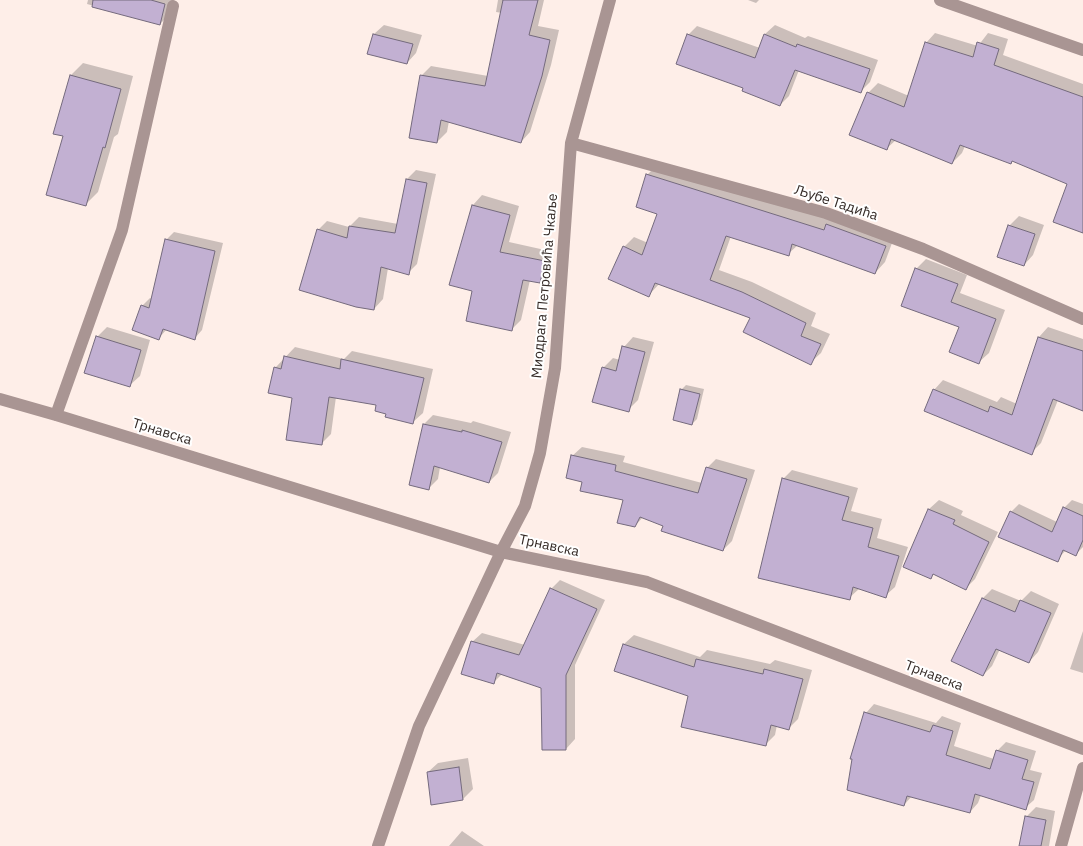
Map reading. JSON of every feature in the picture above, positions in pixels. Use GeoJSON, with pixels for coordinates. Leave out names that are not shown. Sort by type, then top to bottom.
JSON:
{"type":"FeatureCollection","features":[{"type":"Feature","properties":{"kind":"street","name":"Миодрага Петровића Чкаље"},"geometry":{"type":"LineString","coordinates":[[378,846],[419,726],[501,552],[525,506],[540,453],[556,368],[571,143],[610,0]]}},
{"type":"Feature","properties":{"kind":"street"},"geometry":{"type":"LineString","coordinates":[[940,0],[1083,50]]}},
{"type":"Feature","properties":{"kind":"street"},"geometry":{"type":"LineString","coordinates":[[56,415],[122,230],[173,6]]}},
{"type":"Feature","properties":{"kind":"street","name":"Љубе Тадића"},"geometry":{"type":"LineString","coordinates":[[571,143],[826,213],[923,249],[1083,319]]}},
{"type":"Feature","properties":{"kind":"street","name":"Трнавска"},"geometry":{"type":"LineString","coordinates":[[0,399],[501,552],[646,582],[1083,749]]}},
{"type":"Feature","properties":{"kind":"street"},"geometry":{"type":"LineString","coordinates":[[1061,846],[1083,768]]}},
{"type":"Feature","properties":{"kind":"building"},"geometry":{"type":"Polygon","coordinates":[[[93,0],[151,0],[165,4],[160,25],[92,7],[93,0]]]}},
{"type":"Feature","properties":{"kind":"building"},"geometry":{"type":"Polygon","coordinates":[[[503,0],[538,0],[529,35],[550,40],[542,76],[521,143],[441,120],[437,143],[409,138],[420,75],[485,86],[503,0]]]}},
{"type":"Feature","properties":{"kind":"building"},"geometry":{"type":"Polygon","coordinates":[[[373,34],[413,44],[407,64],[367,54],[373,34]]]}},
{"type":"Feature","properties":{"kind":"building"},"geometry":{"type":"Polygon","coordinates":[[[687,34],[755,58],[764,34],[796,47],[797,44],[870,69],[861,93],[795,70],[780,106],[742,91],[743,88],[676,64],[687,34]]]}},
{"type":"Feature","properties":{"kind":"building"},"geometry":{"type":"Polygon","coordinates":[[[925,42],[973,57],[977,42],[999,49],[994,65],[1083,97],[1083,233],[1053,222],[1067,184],[1012,161],[1011,164],[960,145],[952,164],[891,139],[887,150],[849,135],[867,92],[904,107],[925,42]]]}},
{"type":"Feature","properties":{"kind":"building"},"geometry":{"type":"Polygon","coordinates":[[[70,75],[121,89],[105,148],[103,147],[86,206],[46,195],[63,136],[53,134],[70,75]]]}},
{"type":"Feature","properties":{"kind":"building"},"geometry":{"type":"Polygon","coordinates":[[[646,174],[824,230],[826,224],[886,246],[875,274],[792,244],[789,256],[726,236],[710,280],[742,292],[806,323],[801,336],[821,344],[811,365],[743,332],[750,318],[655,283],[649,297],[608,279],[623,246],[642,255],[657,214],[636,207],[646,174]]]}},
{"type":"Feature","properties":{"kind":"building"},"geometry":{"type":"Polygon","coordinates":[[[406,179],[427,183],[409,275],[381,267],[374,310],[356,307],[299,290],[317,229],[347,238],[349,226],[395,233],[406,179]]]}},
{"type":"Feature","properties":{"kind":"building"},"geometry":{"type":"Polygon","coordinates":[[[472,205],[510,215],[500,252],[545,261],[540,283],[523,280],[512,331],[466,321],[472,291],[449,285],[472,205]]]}},
{"type":"Feature","properties":{"kind":"building"},"geometry":{"type":"Polygon","coordinates":[[[1008,225],[1035,234],[1024,266],[997,257],[1008,225]]]}},
{"type":"Feature","properties":{"kind":"building"},"geometry":{"type":"Polygon","coordinates":[[[165,239],[215,251],[195,340],[163,329],[159,340],[132,330],[141,305],[149,308],[165,239]]]}},
{"type":"Feature","properties":{"kind":"building"},"geometry":{"type":"Polygon","coordinates":[[[915,268],[958,284],[951,302],[996,319],[979,364],[949,352],[959,327],[901,306],[915,268]]]}},
{"type":"Feature","properties":{"kind":"building"},"geometry":{"type":"Polygon","coordinates":[[[96,336],[141,350],[130,387],[84,373],[96,336]]]}},
{"type":"Feature","properties":{"kind":"building"},"geometry":{"type":"Polygon","coordinates":[[[1038,337],[1083,351],[1083,411],[1053,399],[1032,455],[924,411],[933,389],[988,412],[990,406],[1012,415],[1038,337]]]}},
{"type":"Feature","properties":{"kind":"building"},"geometry":{"type":"Polygon","coordinates":[[[622,346],[645,352],[629,412],[592,402],[602,367],[616,371],[622,346]]]}},
{"type":"Feature","properties":{"kind":"building"},"geometry":{"type":"Polygon","coordinates":[[[284,356],[340,369],[341,359],[424,378],[413,424],[385,417],[386,414],[375,411],[376,405],[329,397],[322,445],[286,440],[292,398],[268,393],[274,367],[281,369],[284,356]]]}},
{"type":"Feature","properties":{"kind":"building"},"geometry":{"type":"Polygon","coordinates":[[[680,389],[700,394],[692,425],[673,420],[680,389]]]}},
{"type":"Feature","properties":{"kind":"building"},"geometry":{"type":"Polygon","coordinates":[[[423,424],[462,432],[462,430],[502,442],[489,483],[434,466],[429,490],[409,485],[423,424]]]}},
{"type":"Feature","properties":{"kind":"building"},"geometry":{"type":"Polygon","coordinates":[[[571,455],[616,465],[615,471],[698,493],[706,467],[747,479],[723,551],[661,531],[663,526],[640,517],[635,527],[617,523],[623,500],[580,491],[582,482],[566,478],[571,455]]]}},
{"type":"Feature","properties":{"kind":"building"},"geometry":{"type":"Polygon","coordinates":[[[782,478],[849,497],[842,520],[873,528],[868,547],[899,556],[886,598],[853,587],[850,600],[758,578],[782,478]]]}},
{"type":"Feature","properties":{"kind":"building"},"geometry":{"type":"Polygon","coordinates":[[[1063,507],[1083,516],[1083,540],[1076,556],[1063,550],[1058,562],[998,537],[1010,511],[1052,532],[1063,507]]]}},
{"type":"Feature","properties":{"kind":"building"},"geometry":{"type":"Polygon","coordinates":[[[928,509],[955,520],[953,524],[989,542],[966,590],[933,574],[931,579],[903,567],[928,509]]]}},
{"type":"Feature","properties":{"kind":"building"},"geometry":{"type":"Polygon","coordinates":[[[550,588],[597,609],[566,675],[566,750],[542,750],[541,688],[497,673],[494,684],[461,674],[471,641],[519,655],[550,588]]]}},
{"type":"Feature","properties":{"kind":"building"},"geometry":{"type":"Polygon","coordinates":[[[982,598],[1015,612],[1020,600],[1051,613],[1029,663],[996,649],[983,676],[951,661],[982,598]]]}},
{"type":"Feature","properties":{"kind":"building"},"geometry":{"type":"Polygon","coordinates":[[[623,644],[694,667],[696,659],[763,674],[764,669],[803,679],[789,730],[771,725],[766,746],[681,727],[688,696],[614,671],[623,644]]]}},
{"type":"Feature","properties":{"kind":"building"},"geometry":{"type":"Polygon","coordinates":[[[864,712],[930,732],[933,725],[953,731],[946,755],[990,769],[996,750],[1028,760],[1022,779],[1034,782],[1026,810],[975,794],[970,813],[907,796],[904,806],[847,790],[852,759],[850,759],[864,712]]]}},
{"type":"Feature","properties":{"kind":"building"},"geometry":{"type":"Polygon","coordinates":[[[459,767],[463,800],[431,805],[427,772],[459,767]]]}},
{"type":"Feature","properties":{"kind":"building"},"geometry":{"type":"Polygon","coordinates":[[[1025,816],[1046,820],[1041,846],[1019,846],[1025,816]]]}}]}
